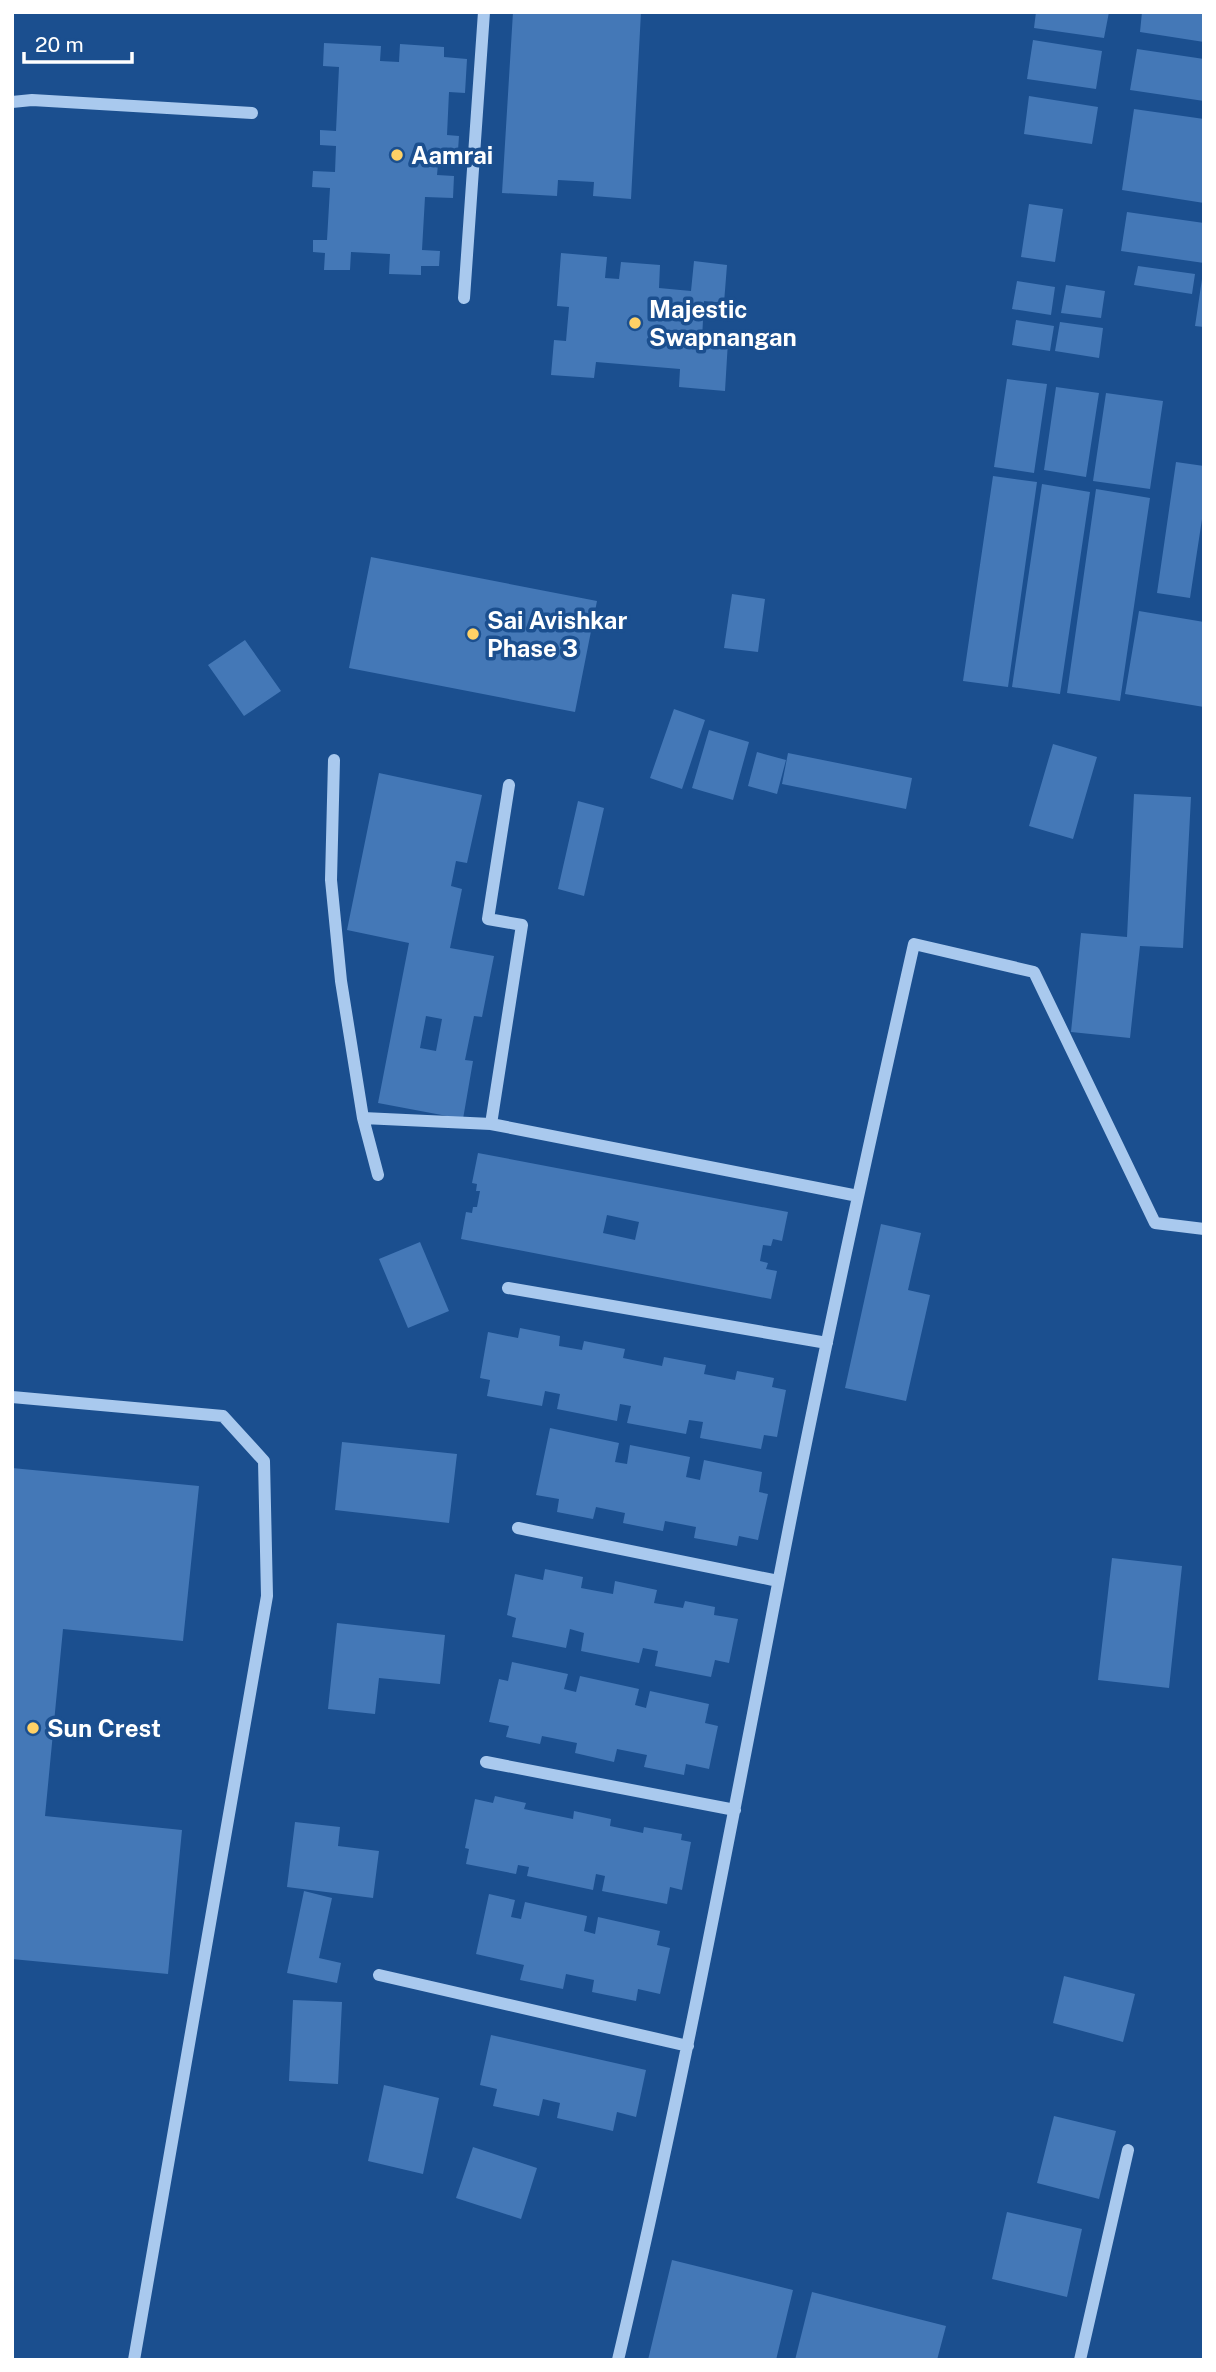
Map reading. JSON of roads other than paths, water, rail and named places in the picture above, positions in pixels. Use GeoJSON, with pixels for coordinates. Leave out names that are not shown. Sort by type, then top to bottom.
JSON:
{"type":"FeatureCollection","features":[{"type":"Feature","properties":{"kind":"street"},"geometry":{"type":"LineString","coordinates":[[464,298],[484,12]]}},
{"type":"Feature","properties":{"kind":"street"},"geometry":{"type":"LineString","coordinates":[[12,102],[32,100],[253,113]]}},
{"type":"Feature","properties":{"kind":"street"},"geometry":{"type":"LineString","coordinates":[[334,761],[331,880],[341,981],[363,1118],[379,1175]]}},
{"type":"Feature","properties":{"kind":"street"},"geometry":{"type":"LineString","coordinates":[[491,1124],[522,925],[488,919],[509,785]]}},
{"type":"Feature","properties":{"kind":"street"},"geometry":{"type":"LineString","coordinates":[[618,2360],[688,2046],[778,1581],[858,1196],[914,944],[1034,972],[1155,1223],[1204,1229]]}},
{"type":"Feature","properties":{"kind":"street"},"geometry":{"type":"LineString","coordinates":[[363,1118],[491,1124],[858,1196]]}},
{"type":"Feature","properties":{"kind":"street"},"geometry":{"type":"LineString","coordinates":[[508,1288],[827,1343]]}},
{"type":"Feature","properties":{"kind":"street"},"geometry":{"type":"LineString","coordinates":[[12,1397],[223,1416],[264,1461],[267,1596],[134,2360]]}},
{"type":"Feature","properties":{"kind":"street"},"geometry":{"type":"LineString","coordinates":[[518,1528],[778,1581]]}},
{"type":"Feature","properties":{"kind":"street"},"geometry":{"type":"LineString","coordinates":[[486,1762],[735,1810]]}},
{"type":"Feature","properties":{"kind":"street"},"geometry":{"type":"LineString","coordinates":[[379,1975],[688,2046]]}},
{"type":"Feature","properties":{"kind":"street"},"geometry":{"type":"LineString","coordinates":[[1080,2360],[1128,2150]]}},
{"type":"Feature","properties":{"kind":"place","name":"Aamrai"},"geometry":{"type":"Point","coordinates":[397,155]}},
{"type":"Feature","properties":{"kind":"place","name":"Majestic Swapnangan"},"geometry":{"type":"Point","coordinates":[635,323]}},
{"type":"Feature","properties":{"kind":"place","name":"Sai Avishkar Phase 3"},"geometry":{"type":"Point","coordinates":[473,634]}},
{"type":"Feature","properties":{"kind":"place","name":"Sun Crest"},"geometry":{"type":"Point","coordinates":[33,1728]}}]}
